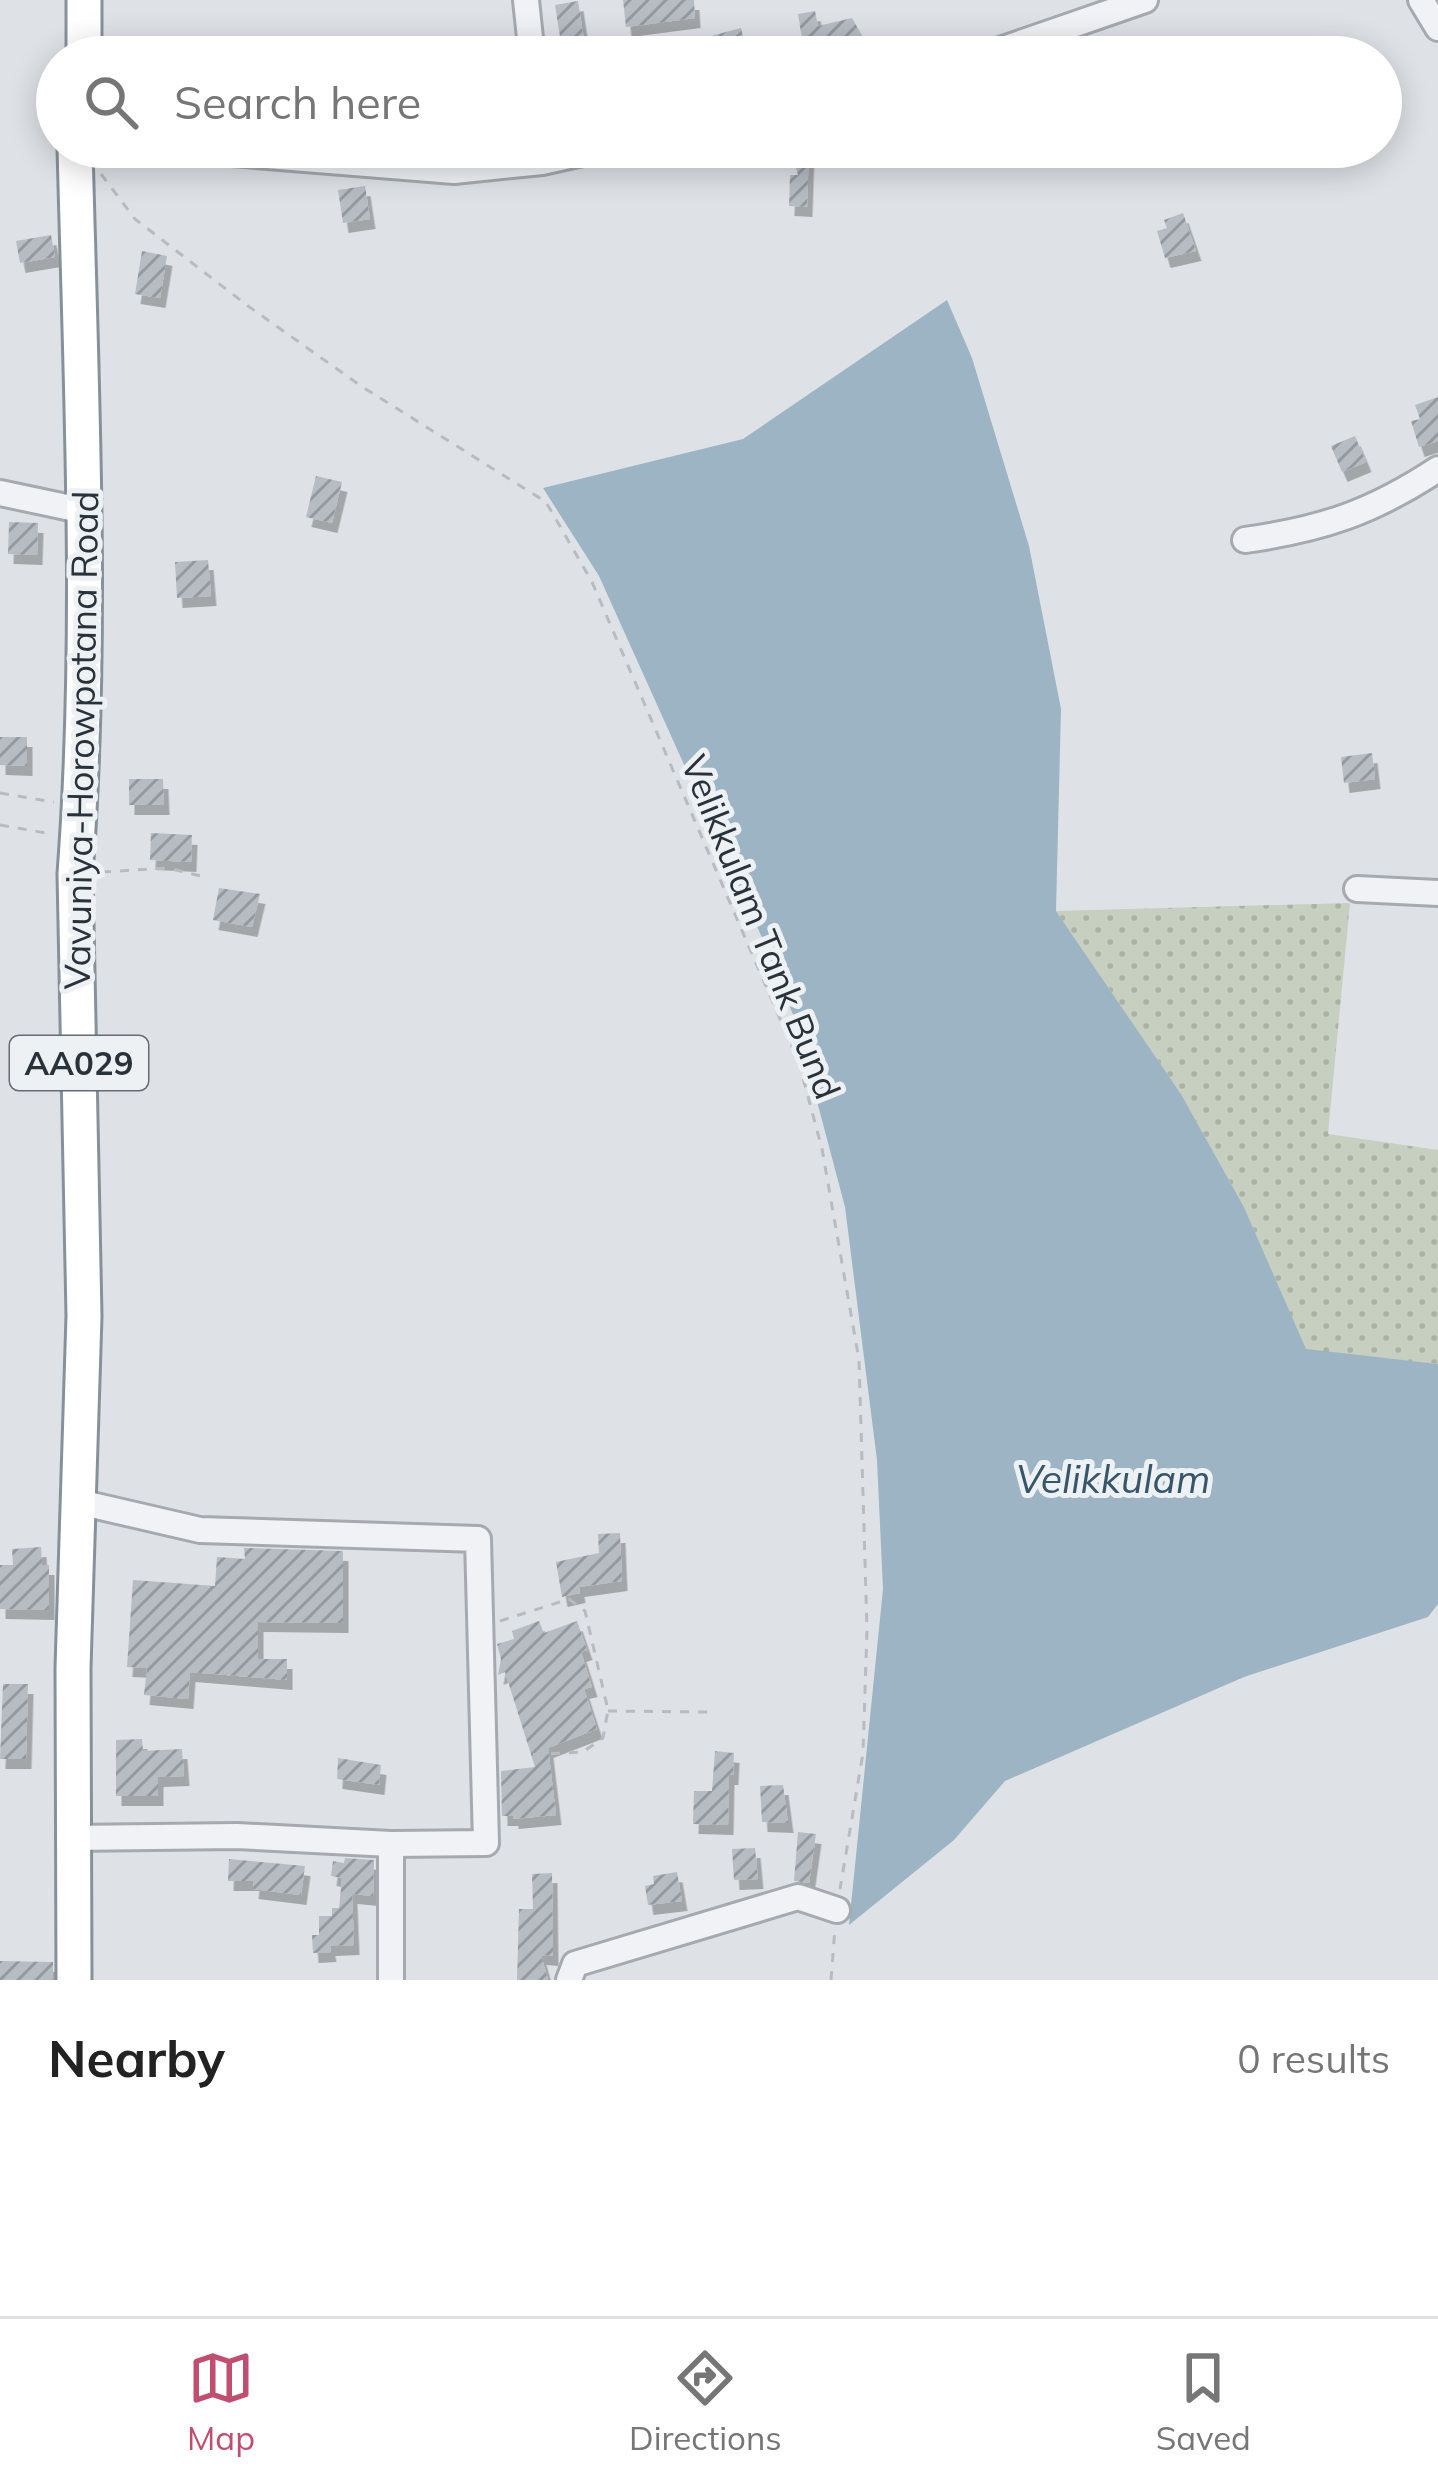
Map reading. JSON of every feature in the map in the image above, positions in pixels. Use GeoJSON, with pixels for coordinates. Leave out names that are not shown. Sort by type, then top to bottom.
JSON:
{"type":"FeatureCollection","features":[{"type":"Feature","properties":{"kind":"highway"},"geometry":{"type":"LineString","coordinates":[[84,0],[84,36]]}},
{"type":"Feature","properties":{"kind":"highway","name":"Vavuniya-Horowpotana Road"},"geometry":{"type":"LineString","coordinates":[[74,1980],[71,1838],[84,1316],[75,874],[85,511],[85,168]]}},
{"type":"Feature","properties":{"kind":"street"},"geometry":{"type":"LineString","coordinates":[[526,0],[530,36]]}},
{"type":"Feature","properties":{"kind":"street"},"geometry":{"type":"LineString","coordinates":[[1041,36],[1145,0]]}},
{"type":"Feature","properties":{"kind":"street"},"geometry":{"type":"LineString","coordinates":[[1421,0],[1438,28]]}},
{"type":"Feature","properties":{"kind":"street"},"geometry":{"type":"LineString","coordinates":[[417,168],[469,168]]}},
{"type":"Feature","properties":{"kind":"street"},"geometry":{"type":"LineString","coordinates":[[1245,540],[1304,532],[1388,502],[1438,469]]}},
{"type":"Feature","properties":{"kind":"street"},"geometry":{"type":"LineString","coordinates":[[0,493],[85,511]]}},
{"type":"Feature","properties":{"kind":"street"},"geometry":{"type":"LineString","coordinates":[[1357,889],[1438,893]]}},
{"type":"Feature","properties":{"kind":"street"},"geometry":{"type":"LineString","coordinates":[[71,1838],[237,1836],[392,1844],[486,1843],[478,1539],[200,1530],[79,1502]]}},
{"type":"Feature","properties":{"kind":"street"},"geometry":{"type":"LineString","coordinates":[[391,1980],[392,1844]]}},
{"type":"Feature","properties":{"kind":"street"},"geometry":{"type":"LineString","coordinates":[[569,1980],[575,1964],[798,1897],[837,1910]]}},
{"type":"Feature","properties":{"kind":"path","name":"Velikkulam Tank Bund"},"geometry":{"type":"LineString","coordinates":[[95,168],[135,219],[248,306],[361,386],[546,502],[592,582],[799,1063],[822,1149],[860,1360],[867,1629],[863,1753],[837,1910],[831,1980]]}},
{"type":"Feature","properties":{"kind":"path"},"geometry":{"type":"LineString","coordinates":[[0,793],[79,821]]}},
{"type":"Feature","properties":{"kind":"path"},"geometry":{"type":"LineString","coordinates":[[0,825],[79,821]]}},
{"type":"Feature","properties":{"kind":"path"},"geometry":{"type":"LineString","coordinates":[[75,874],[167,868],[201,876]]}},
{"type":"Feature","properties":{"kind":"path"},"geometry":{"type":"LineString","coordinates":[[502,1619],[569,1599],[585,1611],[608,1710],[603,1738],[583,1752],[525,1755]]}},
{"type":"Feature","properties":{"kind":"path"},"geometry":{"type":"LineString","coordinates":[[608,1711],[707,1712]]}},
{"type":"Feature","properties":{"kind":"green space"},"geometry":{"type":"Polygon","coordinates":[[[1350,903],[1328,1134],[1438,1150],[1438,1364],[1306,1350],[1244,1207],[1181,1094],[1056,911],[1350,903]]]}},
{"type":"Feature","properties":{"kind":"water","name":"Velikkulam"},"geometry":{"type":"Polygon","coordinates":[[[947,300],[972,358],[1029,546],[1061,709],[1056,911],[1181,1094],[1244,1207],[1306,1349],[1438,1364],[1438,1604],[1428,1617],[1244,1677],[1005,1781],[954,1840],[849,1925],[883,1589],[877,1460],[845,1207],[796,1022],[764,942],[599,576],[543,488],[743,439],[947,300]]]}},
{"type":"Feature","properties":{"kind":"building"},"geometry":{"type":"Polygon","coordinates":[[[623,0],[694,0],[695,18],[626,27],[623,0]]]}},
{"type":"Feature","properties":{"kind":"building"},"geometry":{"type":"Polygon","coordinates":[[[578,1],[583,36],[560,36],[555,5],[578,1]]]}},
{"type":"Feature","properties":{"kind":"building"},"geometry":{"type":"Polygon","coordinates":[[[815,11],[818,26],[852,18],[862,36],[802,36],[798,14],[815,11]]]}},
{"type":"Feature","properties":{"kind":"building"},"geometry":{"type":"Polygon","coordinates":[[[741,28],[743,36],[711,36],[741,28]]]}},
{"type":"Feature","properties":{"kind":"building"},"geometry":{"type":"Polygon","coordinates":[[[796,168],[808,168],[807,207],[789,206],[790,175],[798,175],[796,168]]]}},
{"type":"Feature","properties":{"kind":"building"},"geometry":{"type":"Polygon","coordinates":[[[365,186],[370,219],[343,223],[338,190],[365,186]]]}},
{"type":"Feature","properties":{"kind":"building"},"geometry":{"type":"Polygon","coordinates":[[[1183,213],[1196,251],[1165,258],[1157,231],[1167,228],[1164,220],[1183,213]]]}},
{"type":"Feature","properties":{"kind":"building"},"geometry":{"type":"Polygon","coordinates":[[[51,235],[55,257],[20,263],[16,241],[51,235]]]}},
{"type":"Feature","properties":{"kind":"building"},"geometry":{"type":"Polygon","coordinates":[[[142,251],[167,256],[160,298],[135,294],[142,251]]]}},
{"type":"Feature","properties":{"kind":"building"},"geometry":{"type":"Polygon","coordinates":[[[1438,397],[1438,441],[1419,447],[1411,421],[1420,419],[1415,405],[1438,397]]]}},
{"type":"Feature","properties":{"kind":"building"},"geometry":{"type":"Polygon","coordinates":[[[1355,436],[1366,462],[1342,472],[1331,446],[1355,436]]]}},
{"type":"Feature","properties":{"kind":"building"},"geometry":{"type":"Polygon","coordinates":[[[316,476],[342,482],[332,523],[306,517],[316,476]]]}},
{"type":"Feature","properties":{"kind":"building"},"geometry":{"type":"Polygon","coordinates":[[[9,522],[38,523],[37,555],[8,554],[9,522]]]}},
{"type":"Feature","properties":{"kind":"building"},"geometry":{"type":"Polygon","coordinates":[[[208,560],[211,596],[177,598],[175,562],[208,560]]]}},
{"type":"Feature","properties":{"kind":"building"},"geometry":{"type":"Polygon","coordinates":[[[0,737],[27,737],[27,766],[0,765],[0,737]]]}},
{"type":"Feature","properties":{"kind":"building"},"geometry":{"type":"Polygon","coordinates":[[[1372,753],[1375,779],[1344,783],[1341,757],[1372,753]]]}},
{"type":"Feature","properties":{"kind":"building"},"geometry":{"type":"Polygon","coordinates":[[[129,779],[163,779],[164,805],[129,805],[129,779]]]}},
{"type":"Feature","properties":{"kind":"building"},"geometry":{"type":"Polygon","coordinates":[[[151,833],[192,835],[191,862],[150,860],[151,833]]]}},
{"type":"Feature","properties":{"kind":"building"},"geometry":{"type":"Polygon","coordinates":[[[219,888],[260,894],[252,927],[213,920],[219,888]]]}},
{"type":"Feature","properties":{"kind":"building"},"geometry":{"type":"Polygon","coordinates":[[[620,1533],[622,1581],[579,1587],[580,1593],[562,1597],[556,1562],[599,1553],[598,1534],[620,1533]]]}},
{"type":"Feature","properties":{"kind":"building"},"geometry":{"type":"Polygon","coordinates":[[[41,1547],[42,1565],[49,1565],[49,1610],[0,1609],[0,1565],[13,1565],[12,1549],[41,1547]]]}},
{"type":"Feature","properties":{"kind":"building"},"geometry":{"type":"Polygon","coordinates":[[[244,1548],[343,1551],[343,1623],[258,1622],[258,1659],[287,1659],[287,1680],[190,1672],[188,1699],[144,1695],[147,1668],[127,1667],[133,1580],[215,1586],[217,1557],[245,1559],[244,1548]]]}},
{"type":"Feature","properties":{"kind":"building"},"geometry":{"type":"Polygon","coordinates":[[[539,1621],[544,1633],[577,1621],[592,1687],[584,1689],[597,1729],[548,1748],[556,1815],[513,1819],[502,1816],[501,1771],[535,1767],[505,1672],[498,1675],[497,1644],[514,1639],[512,1631],[539,1621]]]}},
{"type":"Feature","properties":{"kind":"building"},"geometry":{"type":"Polygon","coordinates":[[[3,1684],[28,1684],[26,1759],[0,1759],[3,1684]]]}},
{"type":"Feature","properties":{"kind":"building"},"geometry":{"type":"Polygon","coordinates":[[[142,1739],[143,1751],[182,1749],[184,1776],[158,1777],[158,1796],[116,1796],[116,1740],[142,1739]]]}},
{"type":"Feature","properties":{"kind":"building"},"geometry":{"type":"Polygon","coordinates":[[[715,1751],[734,1753],[728,1825],[693,1824],[694,1791],[712,1791],[715,1751]]]}},
{"type":"Feature","properties":{"kind":"building"},"geometry":{"type":"Polygon","coordinates":[[[338,1758],[381,1765],[379,1785],[337,1779],[338,1758]]]}},
{"type":"Feature","properties":{"kind":"building"},"geometry":{"type":"Polygon","coordinates":[[[783,1785],[788,1823],[762,1822],[760,1786],[783,1785]]]}},
{"type":"Feature","properties":{"kind":"building"},"geometry":{"type":"Polygon","coordinates":[[[798,1832],[816,1834],[809,1883],[794,1881],[798,1832]]]}},
{"type":"Feature","properties":{"kind":"building"},"geometry":{"type":"Polygon","coordinates":[[[755,1848],[758,1879],[734,1880],[732,1849],[755,1848]]]}},
{"type":"Feature","properties":{"kind":"building"},"geometry":{"type":"Polygon","coordinates":[[[345,1858],[374,1860],[373,1896],[352,1894],[354,1945],[330,1946],[331,1952],[313,1953],[312,1935],[319,1935],[319,1916],[332,1916],[332,1908],[339,1908],[342,1878],[331,1876],[333,1861],[344,1863],[345,1858]]]}},
{"type":"Feature","properties":{"kind":"building"},"geometry":{"type":"Polygon","coordinates":[[[229,1859],[305,1866],[301,1895],[253,1889],[254,1881],[228,1881],[229,1859]]]}},
{"type":"Feature","properties":{"kind":"building"},"geometry":{"type":"Polygon","coordinates":[[[677,1872],[682,1901],[648,1905],[645,1886],[654,1884],[653,1876],[677,1872]]]}},
{"type":"Feature","properties":{"kind":"building"},"geometry":{"type":"Polygon","coordinates":[[[552,1873],[553,1956],[541,1955],[548,1980],[517,1980],[519,1909],[533,1909],[532,1874],[552,1873]]]}},
{"type":"Feature","properties":{"kind":"building"},"geometry":{"type":"Polygon","coordinates":[[[0,1961],[53,1962],[53,1980],[0,1980],[0,1961]]]}}]}
